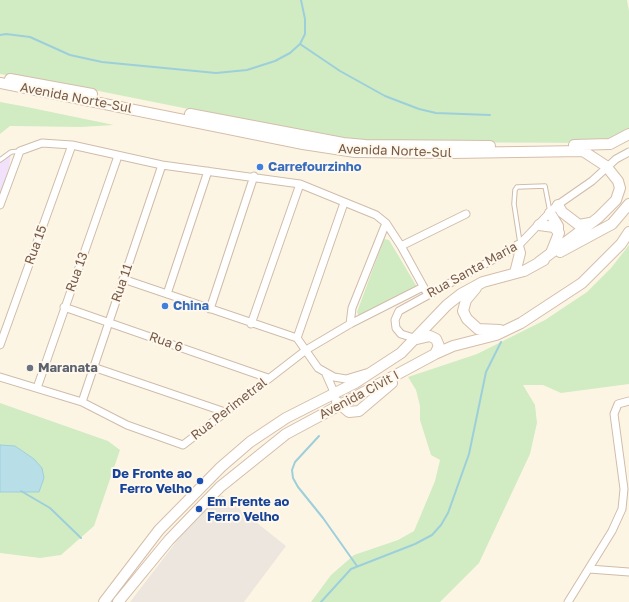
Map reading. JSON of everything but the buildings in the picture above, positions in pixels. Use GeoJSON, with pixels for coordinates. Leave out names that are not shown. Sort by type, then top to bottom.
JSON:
{"type":"FeatureCollection","features":[{"type":"Feature","properties":{"kind":"main road","name":"Avenida Norte-Sul"},"geometry":{"type":"LineString","coordinates":[[0,77],[343,143],[365,145],[568,146],[610,144],[629,134]]}},
{"type":"Feature","properties":{"kind":"main road","name":"Avenida Norte-Sul"},"geometry":{"type":"LineString","coordinates":[[0,83],[303,144],[355,152],[452,153],[583,151],[606,166],[618,181],[620,188],[616,200],[598,218],[539,262]]}},
{"type":"Feature","properties":{"kind":"main road"},"geometry":{"type":"LineString","coordinates":[[558,204],[562,212],[579,225],[586,224],[598,218]]}},
{"type":"Feature","properties":{"kind":"main road"},"geometry":{"type":"LineString","coordinates":[[539,262],[579,243],[612,224],[629,204]]}},
{"type":"Feature","properties":{"kind":"main road"},"geometry":{"type":"LineString","coordinates":[[550,212],[558,226],[558,234],[550,254]]}},
{"type":"Feature","properties":{"kind":"main road"},"geometry":{"type":"LineString","coordinates":[[539,225],[554,227],[558,234]]}},
{"type":"Feature","properties":{"kind":"main road","name":"Avenida Civit I"},"geometry":{"type":"LineString","coordinates":[[118,602],[169,540],[220,487],[286,434],[436,354],[453,346],[496,335],[521,323],[582,283],[620,244],[629,232]]}},
{"type":"Feature","properties":{"kind":"main road"},"geometry":{"type":"LineString","coordinates":[[515,273],[520,253],[519,245]]}},
{"type":"Feature","properties":{"kind":"main road","name":"Avenida Civit I"},"geometry":{"type":"LineString","coordinates":[[104,602],[159,530],[220,467],[250,442],[286,418],[334,392],[355,383],[401,353],[417,339],[447,305],[461,294],[479,284],[524,271],[539,262]]}},
{"type":"Feature","properties":{"kind":"main road"},"geometry":{"type":"LineString","coordinates":[[479,284],[466,300],[463,311],[467,319],[478,329],[506,330]]}},
{"type":"Feature","properties":{"kind":"main road"},"geometry":{"type":"LineString","coordinates":[[417,339],[430,336],[436,339],[439,346],[436,354]]}},
{"type":"Feature","properties":{"kind":"main road"},"geometry":{"type":"LineString","coordinates":[[340,406],[336,402],[337,398],[355,383]]}},
{"type":"Feature","properties":{"kind":"street"},"geometry":{"type":"LineString","coordinates":[[0,206],[20,151],[42,143],[72,145],[162,165],[254,176],[300,184],[376,215],[386,223],[401,246],[428,295]]}},
{"type":"Feature","properties":{"kind":"street","name":"Rua 15"},"geometry":{"type":"LineString","coordinates":[[0,345],[72,145]]}},
{"type":"Feature","properties":{"kind":"street","name":"Rua Santa Maria"},"geometry":{"type":"LineString","coordinates":[[417,339],[401,334],[396,328],[395,320],[399,311],[519,245],[558,204],[592,181],[616,158],[629,152]]}},
{"type":"Feature","properties":{"kind":"street","name":"Rua 13"},"geometry":{"type":"LineString","coordinates":[[37,388],[64,307],[118,156]]}},
{"type":"Feature","properties":{"kind":"street","name":"Rua 11"},"geometry":{"type":"LineString","coordinates":[[82,402],[162,165]]}},
{"type":"Feature","properties":{"kind":"street"},"geometry":{"type":"LineString","coordinates":[[167,294],[208,171]]}},
{"type":"Feature","properties":{"kind":"street"},"geometry":{"type":"LineString","coordinates":[[210,309],[254,176]]}},
{"type":"Feature","properties":{"kind":"street"},"geometry":{"type":"LineString","coordinates":[[251,324],[300,184]]}},
{"type":"Feature","properties":{"kind":"street"},"geometry":{"type":"LineString","coordinates":[[298,338],[344,202]]}},
{"type":"Feature","properties":{"kind":"street"},"geometry":{"type":"LineString","coordinates":[[401,246],[466,214]]}},
{"type":"Feature","properties":{"kind":"street"},"geometry":{"type":"LineString","coordinates":[[350,324],[352,308],[386,223]]}},
{"type":"Feature","properties":{"kind":"street"},"geometry":{"type":"LineString","coordinates":[[123,279],[251,324],[298,338],[318,368],[326,374],[337,378],[346,379],[378,368]]}},
{"type":"Feature","properties":{"kind":"street","name":"Rua Perimetral"},"geometry":{"type":"LineString","coordinates":[[0,378],[82,402],[127,425],[183,445],[306,350],[350,324],[423,287]]}},
{"type":"Feature","properties":{"kind":"street","name":"Rua 6"},"geometry":{"type":"LineString","coordinates":[[64,307],[268,378]]}},
{"type":"Feature","properties":{"kind":"street"},"geometry":{"type":"LineString","coordinates":[[93,366],[225,412]]}},
{"type":"Feature","properties":{"kind":"street"},"geometry":{"type":"LineString","coordinates":[[326,374],[334,392]]}},
{"type":"Feature","properties":{"kind":"street"},"geometry":{"type":"LineString","coordinates":[[568,602],[612,531],[622,509],[624,489],[614,414],[618,404],[629,401]]}},
{"type":"Feature","properties":{"kind":"street"},"geometry":{"type":"LineString","coordinates":[[589,569],[629,572]]}},
{"type":"Feature","properties":{"kind":"lane"},"geometry":{"type":"LineString","coordinates":[[0,160],[11,152],[20,151]]}},
{"type":"Feature","properties":{"kind":"lane"},"geometry":{"type":"LineString","coordinates":[[519,245],[514,204],[515,190],[517,187],[544,186],[550,212]]}},
{"type":"Feature","properties":{"kind":"shaded area"},"geometry":{"type":"Polygon","coordinates":[[[11,153],[9,168],[0,195],[0,162],[11,153]]]}},
{"type":"Feature","properties":{"kind":"shaded area"},"geometry":{"type":"Polygon","coordinates":[[[222,495],[286,546],[244,602],[130,602],[186,529],[222,495]]]}},
{"type":"Feature","properties":{"kind":"green space"},"geometry":{"type":"Polygon","coordinates":[[[0,0],[627,0],[629,11],[629,131],[605,143],[383,142],[318,135],[59,83],[0,74],[0,0]]]}},
{"type":"Feature","properties":{"kind":"green space"},"geometry":{"type":"Polygon","coordinates":[[[0,102],[114,125],[81,127],[10,126],[0,134],[0,102]]]}},
{"type":"Feature","properties":{"kind":"green space"},"geometry":{"type":"Polygon","coordinates":[[[384,239],[389,240],[417,287],[359,317],[357,312],[384,239]]]}},
{"type":"Feature","properties":{"kind":"green space"},"geometry":{"type":"Polygon","coordinates":[[[629,245],[629,384],[561,393],[543,385],[523,385],[535,405],[537,423],[530,454],[479,563],[440,602],[311,602],[331,575],[354,555],[398,540],[414,531],[435,481],[440,460],[431,455],[420,420],[420,406],[416,390],[408,377],[477,354],[545,320],[587,292],[611,268],[629,245]]]}},
{"type":"Feature","properties":{"kind":"green space"},"geometry":{"type":"Polygon","coordinates":[[[0,403],[108,441],[120,450],[94,526],[61,555],[40,558],[0,553],[0,492],[39,492],[34,459],[15,446],[0,445],[0,403]]]}},
{"type":"Feature","properties":{"kind":"water"},"geometry":{"type":"Polygon","coordinates":[[[0,445],[15,446],[34,459],[42,468],[44,478],[39,492],[0,492],[0,445]]]}},
{"type":"Feature","properties":{"kind":"waterway"},"geometry":{"type":"LineString","coordinates":[[0,35],[6,34],[30,37],[70,55],[102,62],[216,73],[247,70],[275,61],[290,53],[300,44],[305,34],[305,19],[301,0]]}},
{"type":"Feature","properties":{"kind":"waterway"},"geometry":{"type":"LineString","coordinates":[[300,44],[340,71],[385,96],[419,109],[436,113],[490,115]]}},
{"type":"Feature","properties":{"kind":"waterway"},"geometry":{"type":"LineString","coordinates":[[321,602],[351,569],[415,544],[432,535],[441,525],[448,513],[469,454],[486,372],[501,342]]}},
{"type":"Feature","properties":{"kind":"waterway"},"geometry":{"type":"LineString","coordinates":[[319,436],[295,462],[292,470],[293,478],[298,487],[323,518],[357,566]]}},
{"type":"Feature","properties":{"kind":"waterway"},"geometry":{"type":"LineString","coordinates":[[21,491],[50,508],[81,538]]}},
{"type":"Feature","properties":{"kind":"place","name":"Carrefourzinho"},"geometry":{"type":"Point","coordinates":[260,167]}},
{"type":"Feature","properties":{"kind":"place","name":"China"},"geometry":{"type":"Point","coordinates":[165,306]}},
{"type":"Feature","properties":{"kind":"place","name":"Maranata"},"geometry":{"type":"Point","coordinates":[30,368]}},
{"type":"Feature","properties":{"kind":"place","name":"De Fronte ao Ferro Velho"},"geometry":{"type":"Point","coordinates":[200,481]}},
{"type":"Feature","properties":{"kind":"place","name":"Em Frente ao Ferro Velho"},"geometry":{"type":"Point","coordinates":[199,509]}}]}
